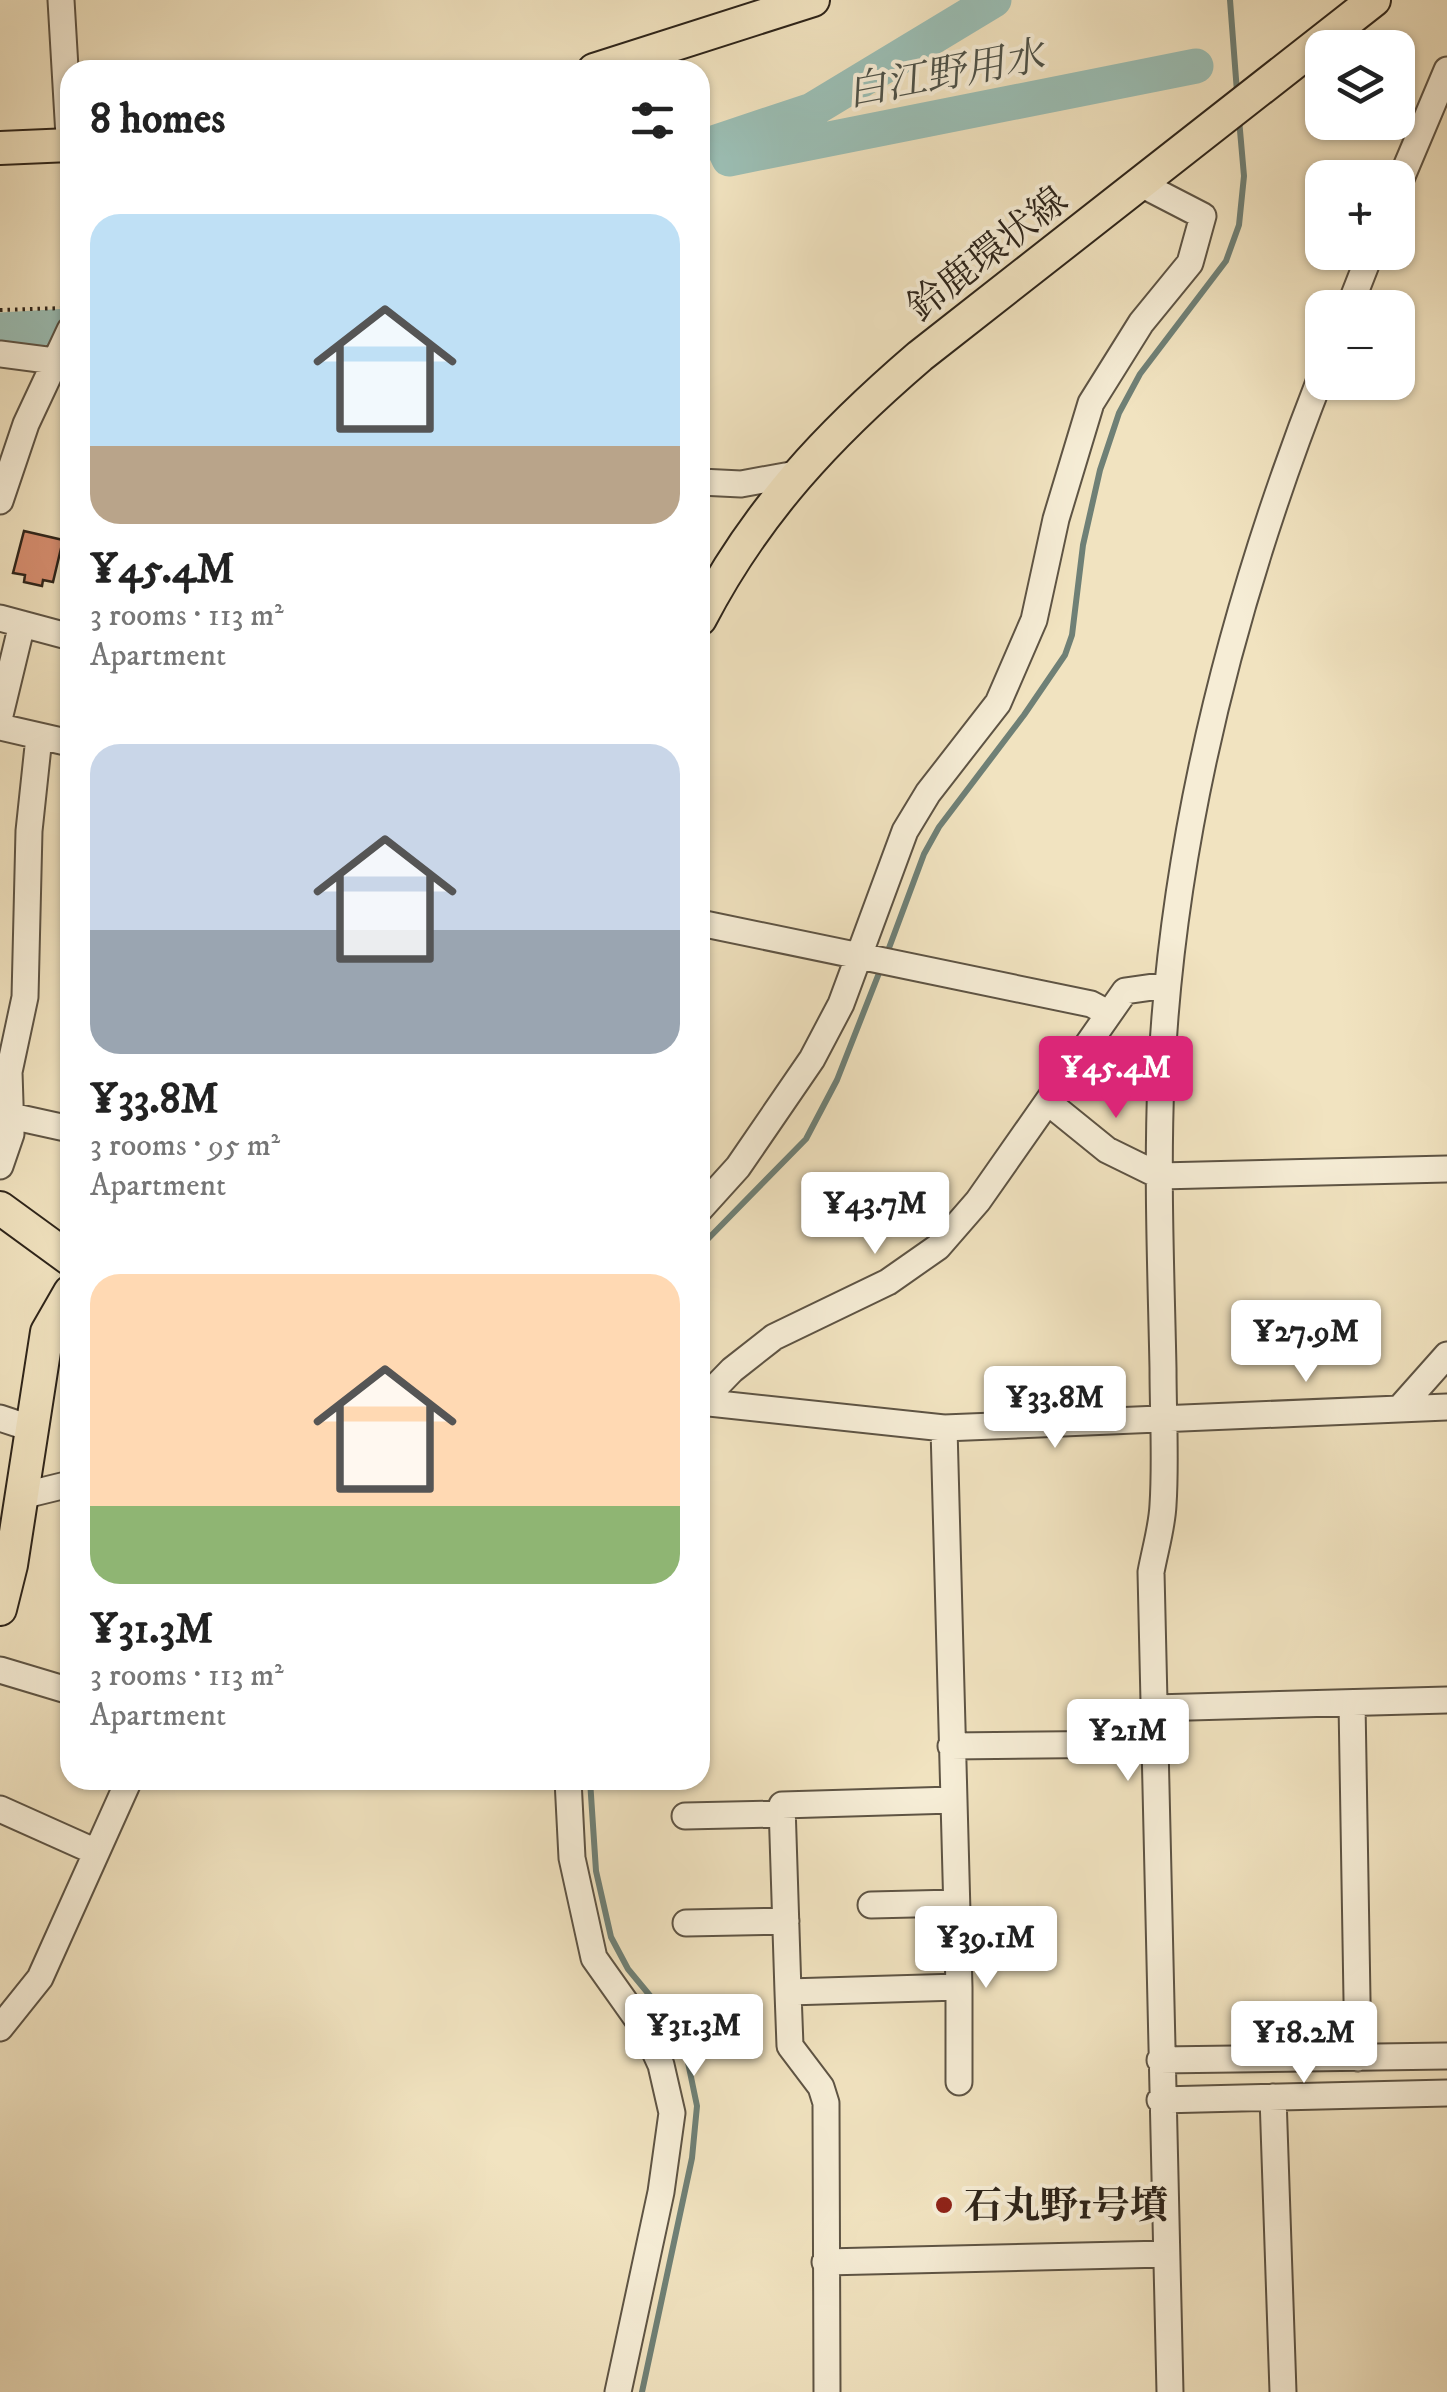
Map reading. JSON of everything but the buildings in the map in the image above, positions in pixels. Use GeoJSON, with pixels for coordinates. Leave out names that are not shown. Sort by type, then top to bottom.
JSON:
{"type":"FeatureCollection","features":[{"type":"Feature","properties":{"kind":"main road"},"geometry":{"type":"LineString","coordinates":[[625,60],[813,0]]}},
{"type":"Feature","properties":{"kind":"main road","name":"鈴鹿環状線"},"geometry":{"type":"LineString","coordinates":[[710,604],[796,474],[850,415],[1374,0]]}},
{"type":"Feature","properties":{"kind":"main road"},"geometry":{"type":"LineString","coordinates":[[0,148],[60,145]]}},
{"type":"Feature","properties":{"kind":"main road"},"geometry":{"type":"LineString","coordinates":[[1,1210],[60,1252]]}},
{"type":"Feature","properties":{"kind":"main road"},"geometry":{"type":"LineString","coordinates":[[0,1608],[5,1562],[21,1496],[15,1423],[46,1332],[60,1309]]}},
{"type":"Feature","properties":{"kind":"street"},"geometry":{"type":"LineString","coordinates":[[60,0],[64,60]]}},
{"type":"Feature","properties":{"kind":"street"},"geometry":{"type":"LineString","coordinates":[[1409,160],[1447,70]]}},
{"type":"Feature","properties":{"kind":"street"},"geometry":{"type":"LineString","coordinates":[[710,1198],[738,1167],[812,1059],[862,958],[913,815],[998,703],[1034,620],[1056,519],[1092,403],[1141,323],[1190,262],[1203,216],[1141,184]]}},
{"type":"Feature","properties":{"kind":"street"},"geometry":{"type":"LineString","coordinates":[[0,354],[60,349]]}},
{"type":"Feature","properties":{"kind":"street"},"geometry":{"type":"LineString","coordinates":[[0,500],[26,424],[60,360]]}},
{"type":"Feature","properties":{"kind":"street"},"geometry":{"type":"LineString","coordinates":[[1170,2392],[1160,2100],[1152,1572],[1164,1508],[1160,1176],[1167,985],[1172,923],[1194,796],[1219,691],[1263,538],[1313,400]]}},
{"type":"Feature","properties":{"kind":"street"},"geometry":{"type":"LineString","coordinates":[[710,482],[741,484],[796,474]]}},
{"type":"Feature","properties":{"kind":"street"},"geometry":{"type":"LineString","coordinates":[[0,715],[11,621],[60,634]]}},
{"type":"Feature","properties":{"kind":"street"},"geometry":{"type":"LineString","coordinates":[[0,727],[60,742]]}},
{"type":"Feature","properties":{"kind":"street"},"geometry":{"type":"LineString","coordinates":[[0,1166],[11,1134],[10,1072],[25,998],[30,831],[39,737]]}},
{"type":"Feature","properties":{"kind":"street"},"geometry":{"type":"LineString","coordinates":[[0,924],[27,929]]}},
{"type":"Feature","properties":{"kind":"street"},"geometry":{"type":"LineString","coordinates":[[710,925],[1092,1004],[1108,1013]]}},
{"type":"Feature","properties":{"kind":"street"},"geometry":{"type":"LineString","coordinates":[[710,1393],[774,1337],[888,1282],[938,1247],[978,1201],[1125,991],[1167,985]]}},
{"type":"Feature","properties":{"kind":"street"},"geometry":{"type":"LineString","coordinates":[[1049,1102],[1108,1150],[1160,1176],[1447,1169]]}},
{"type":"Feature","properties":{"kind":"street"},"geometry":{"type":"LineString","coordinates":[[10,1116],[60,1127]]}},
{"type":"Feature","properties":{"kind":"street"},"geometry":{"type":"LineString","coordinates":[[1399,1409],[1447,1355]]}},
{"type":"Feature","properties":{"kind":"street"},"geometry":{"type":"LineString","coordinates":[[710,1403],[944,1428],[1447,1407]]}},
{"type":"Feature","properties":{"kind":"street"},"geometry":{"type":"LineString","coordinates":[[944,1428],[959,2082]]}},
{"type":"Feature","properties":{"kind":"street"},"geometry":{"type":"LineString","coordinates":[[21,1496],[60,1485]]}},
{"type":"Feature","properties":{"kind":"street"},"geometry":{"type":"LineString","coordinates":[[0,1670],[60,1688]]}},
{"type":"Feature","properties":{"kind":"street"},"geometry":{"type":"LineString","coordinates":[[1154,1708],[1447,1700]]}},
{"type":"Feature","properties":{"kind":"street"},"geometry":{"type":"LineString","coordinates":[[1352,1703],[1358,2058]]}},
{"type":"Feature","properties":{"kind":"street"},"geometry":{"type":"LineString","coordinates":[[952,1746],[1140,1744]]}},
{"type":"Feature","properties":{"kind":"street"},"geometry":{"type":"LineString","coordinates":[[0,2028],[40,1978],[124,1790]]}},
{"type":"Feature","properties":{"kind":"street"},"geometry":{"type":"LineString","coordinates":[[569,1790],[572,1858],[594,1958],[645,2030],[661,2065],[672,2114],[670,2146],[618,2392]]}},
{"type":"Feature","properties":{"kind":"street"},"geometry":{"type":"LineString","coordinates":[[827,2392],[826,2103],[821,2087],[790,2046],[782,1805],[953,1800]]}},
{"type":"Feature","properties":{"kind":"street"},"geometry":{"type":"LineString","coordinates":[[0,1809],[96,1852]]}},
{"type":"Feature","properties":{"kind":"street"},"geometry":{"type":"LineString","coordinates":[[685,1816],[782,1814]]}},
{"type":"Feature","properties":{"kind":"street"},"geometry":{"type":"LineString","coordinates":[[871,1906],[956,1902]]}},
{"type":"Feature","properties":{"kind":"street"},"geometry":{"type":"LineString","coordinates":[[686,1923],[786,1921]]}},
{"type":"Feature","properties":{"kind":"street"},"geometry":{"type":"LineString","coordinates":[[788,1992],[959,1987]]}},
{"type":"Feature","properties":{"kind":"street"},"geometry":{"type":"LineString","coordinates":[[1160,2060],[1447,2056]]}},
{"type":"Feature","properties":{"kind":"street"},"geometry":{"type":"LineString","coordinates":[[1160,2100],[1447,2093]]}},
{"type":"Feature","properties":{"kind":"street"},"geometry":{"type":"LineString","coordinates":[[1273,2097],[1283,2392]]}},
{"type":"Feature","properties":{"kind":"street"},"geometry":{"type":"LineString","coordinates":[[825,2262],[1166,2254]]}},
{"type":"Feature","properties":{"kind":"path"},"geometry":{"type":"LineString","coordinates":[[0,310],[60,308]]}},
{"type":"Feature","properties":{"kind":"waterway"},"geometry":{"type":"LineString","coordinates":[[716,142],[812,110],[994,0]]}},
{"type":"Feature","properties":{"kind":"waterway"},"geometry":{"type":"LineString","coordinates":[[1230,0],[1237,92]]}},
{"type":"Feature","properties":{"kind":"waterway","name":"白江野用水"},"geometry":{"type":"LineString","coordinates":[[721,142],[729,159],[1196,66]]}},
{"type":"Feature","properties":{"kind":"waterway"},"geometry":{"type":"LineString","coordinates":[[886,956],[924,854],[939,827],[1065,655],[1072,635],[1083,545],[1100,470],[1119,413],[1140,374],[1226,261],[1239,225],[1244,176],[1239,119]]}},
{"type":"Feature","properties":{"kind":"waterway"},"geometry":{"type":"LineString","coordinates":[[0,330],[60,327]]}},
{"type":"Feature","properties":{"kind":"waterway"},"geometry":{"type":"LineString","coordinates":[[710,1237],[806,1139],[837,1080],[881,968]]}},
{"type":"Feature","properties":{"kind":"waterway"},"geometry":{"type":"LineString","coordinates":[[591,1790],[596,1871],[611,1937],[628,1969],[666,2015],[685,2048],[697,2106],[692,2158],[642,2392]]}},
{"type":"Feature","properties":{"kind":"place","name":"石丸野1号墳"},"geometry":{"type":"Point","coordinates":[944,2205]}}]}
